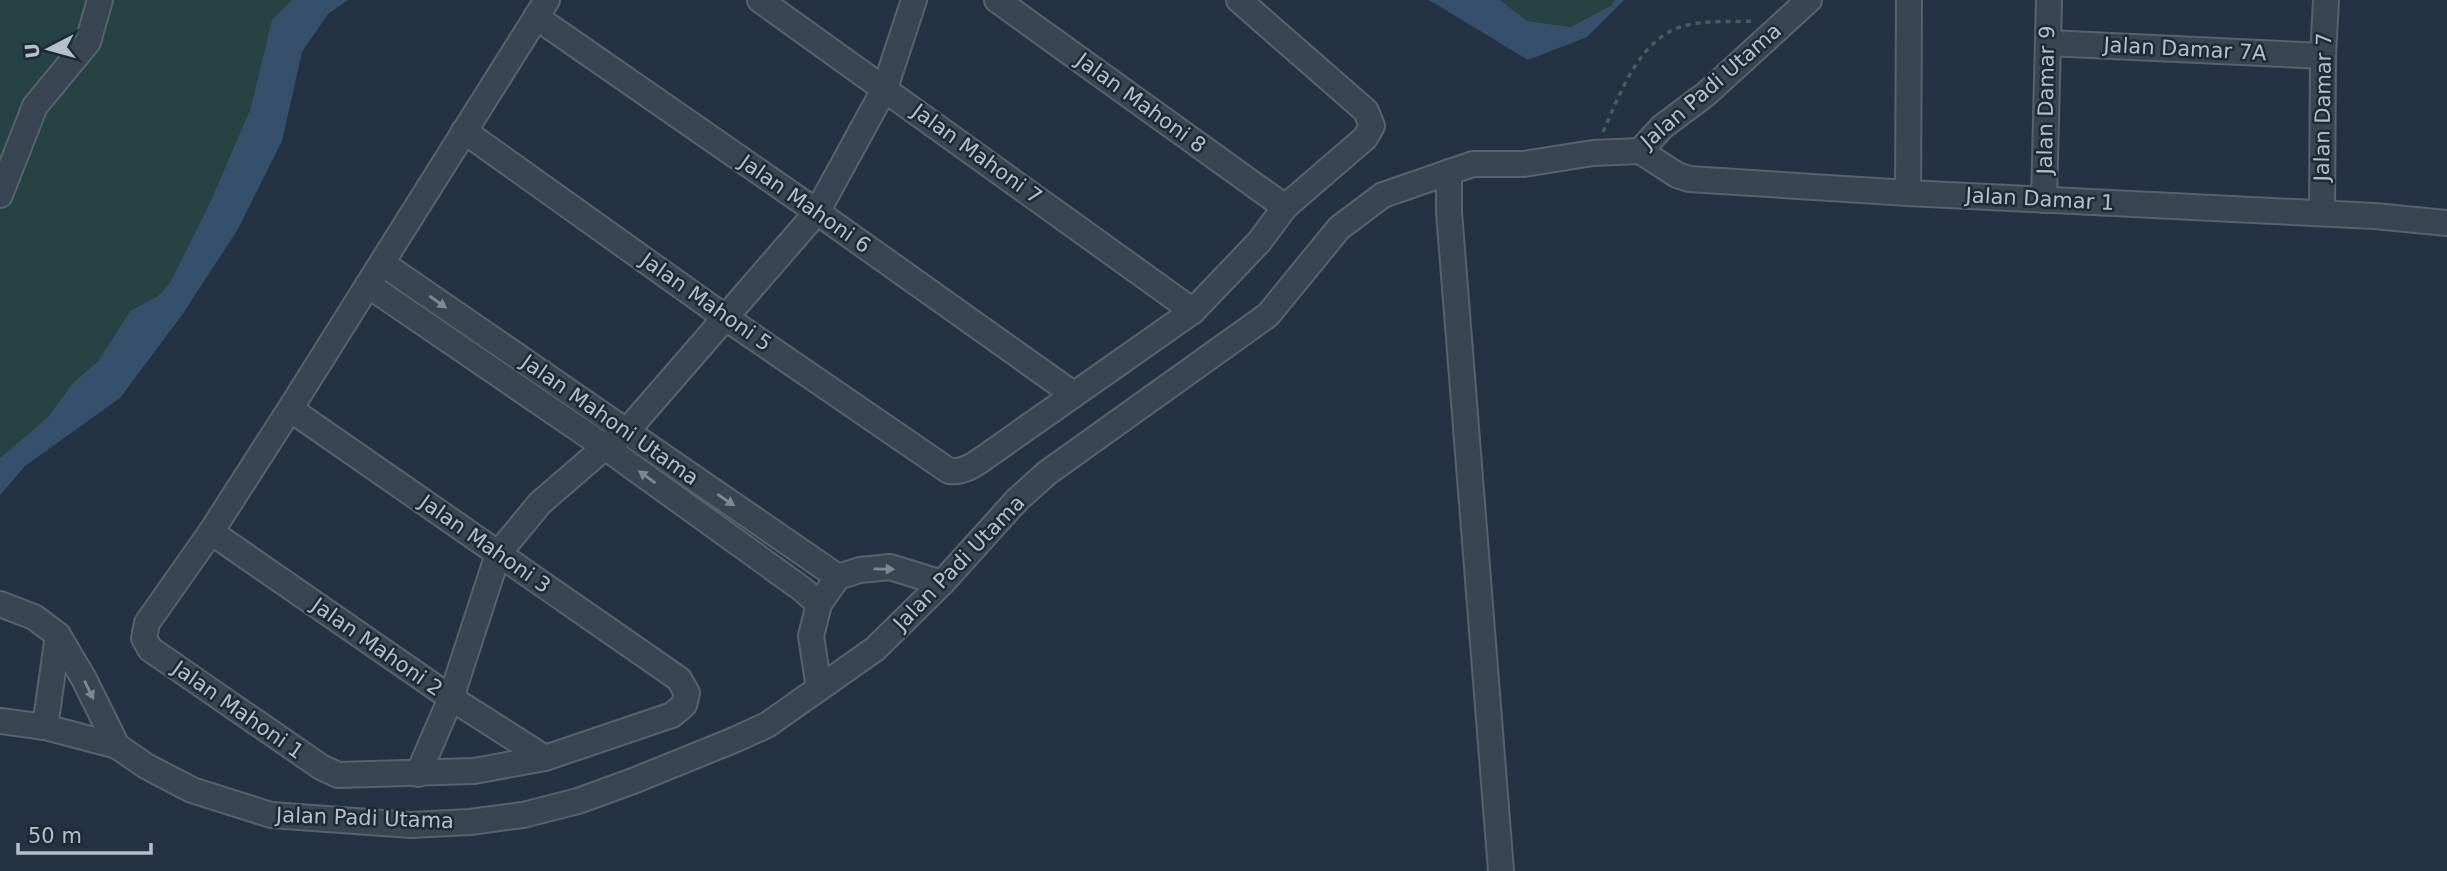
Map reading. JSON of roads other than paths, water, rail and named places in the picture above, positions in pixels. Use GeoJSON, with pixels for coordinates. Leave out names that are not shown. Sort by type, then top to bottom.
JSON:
{"type":"FeatureCollection","features":[{"type":"Feature","properties":{"kind":"street"},"geometry":{"type":"LineString","coordinates":[[0,195],[36,106],[88,42],[100,0]]}},
{"type":"Feature","properties":{"kind":"street","name":"Jalan Mahoni 7"},"geometry":{"type":"LineString","coordinates":[[760,0],[1193,311]]}},
{"type":"Feature","properties":{"kind":"street"},"geometry":{"type":"LineString","coordinates":[[545,758],[474,771],[418,774],[451,698],[498,554],[540,503],[626,432],[817,212],[885,88],[914,0]]}},
{"type":"Feature","properties":{"kind":"street","name":"Jalan Mahoni 8"},"geometry":{"type":"LineString","coordinates":[[997,0],[1285,207]]}},
{"type":"Feature","properties":{"kind":"street"},"geometry":{"type":"LineString","coordinates":[[1073,394],[1193,311],[1259,242],[1285,207],[1365,138],[1372,126],[1366,111],[1239,0]]}},
{"type":"Feature","properties":{"kind":"street","name":"Jalan Padi Utama"},"geometry":{"type":"LineString","coordinates":[[0,721],[45,727],[117,746],[146,766],[192,790],[271,815],[411,825],[470,822],[523,815],[578,801],[632,781],[767,725],[875,649],[1047,472],[1268,316],[1339,228],[1383,195],[1473,164],[1524,164],[1593,153],[1640,151],[1662,127],[1706,94],[1809,0]]}},
{"type":"Feature","properties":{"kind":"street"},"geometry":{"type":"LineString","coordinates":[[1908,193],[1909,0]]}},
{"type":"Feature","properties":{"kind":"street","name":"Jalan Damar 9"},"geometry":{"type":"LineString","coordinates":[[2044,200],[2049,0]]}},
{"type":"Feature","properties":{"kind":"street","name":"Jalan Damar 7"},"geometry":{"type":"LineString","coordinates":[[2322,214],[2326,0]]}},
{"type":"Feature","properties":{"kind":"street"},"geometry":{"type":"LineString","coordinates":[[211,532],[541,8]]}},
{"type":"Feature","properties":{"kind":"street","name":"Jalan Mahoni 6"},"geometry":{"type":"LineString","coordinates":[[541,8],[817,212],[1073,394]]}},
{"type":"Feature","properties":{"kind":"street","name":"Jalan Damar 7A"},"geometry":{"type":"LineString","coordinates":[[2048,43],[2323,56]]}},
{"type":"Feature","properties":{"kind":"street","name":"Jalan Mahoni 5"},"geometry":{"type":"LineString","coordinates":[[464,131],[726,318],[949,471],[967,469],[1073,394]]}},
{"type":"Feature","properties":{"kind":"street","name":"Jalan Damar 1"},"geometry":{"type":"LineString","coordinates":[[1640,151],[1689,180],[2447,223]]}},
{"type":"Feature","properties":{"kind":"street"},"geometry":{"type":"LineString","coordinates":[[1449,172],[1449,212],[1501,871]]}},
{"type":"Feature","properties":{"kind":"street","name":"Jalan Mahoni Utama"},"geometry":{"type":"LineString","coordinates":[[382,263],[838,576]]}},
{"type":"Feature","properties":{"kind":"street","name":"Jalan Mahoni Utama"},"geometry":{"type":"LineString","coordinates":[[368,285],[605,447],[819,604]]}},
{"type":"Feature","properties":{"kind":"street","name":"Jalan Mahoni 3"},"geometry":{"type":"LineString","coordinates":[[290,409],[679,679],[687,693],[684,705],[671,715],[545,758]]}},
{"type":"Feature","properties":{"kind":"street","name":"Jalan Mahoni 1"},"geometry":{"type":"LineString","coordinates":[[211,532],[147,624],[144,638],[150,649],[338,775],[418,774]]}},
{"type":"Feature","properties":{"kind":"street","name":"Jalan Mahoni 2"},"geometry":{"type":"LineString","coordinates":[[211,532],[451,698],[545,758]]}},
{"type":"Feature","properties":{"kind":"street"},"geometry":{"type":"LineString","coordinates":[[819,688],[811,636],[819,604],[838,576],[860,570],[890,567],[942,583]]}},
{"type":"Feature","properties":{"kind":"street"},"geometry":{"type":"LineString","coordinates":[[0,604],[33,617],[58,635],[84,679],[117,746]]}},
{"type":"Feature","properties":{"kind":"street"},"geometry":{"type":"LineString","coordinates":[[45,727],[58,635]]}},
{"type":"Feature","properties":{"kind":"water"},"geometry":{"type":"Polygon","coordinates":[[[292,0],[348,0],[328,14],[302,52],[282,141],[238,229],[182,315],[120,398],[25,466],[0,495],[0,458],[48,417],[72,384],[99,360],[130,311],[158,296],[170,283],[208,207],[250,110],[272,20],[292,0]]]}},
{"type":"Feature","properties":{"kind":"water"},"geometry":{"type":"Polygon","coordinates":[[[1429,0],[1500,0],[1527,21],[1571,27],[1612,5],[1615,0],[1624,0],[1587,37],[1528,60],[1429,0]]]}}]}
